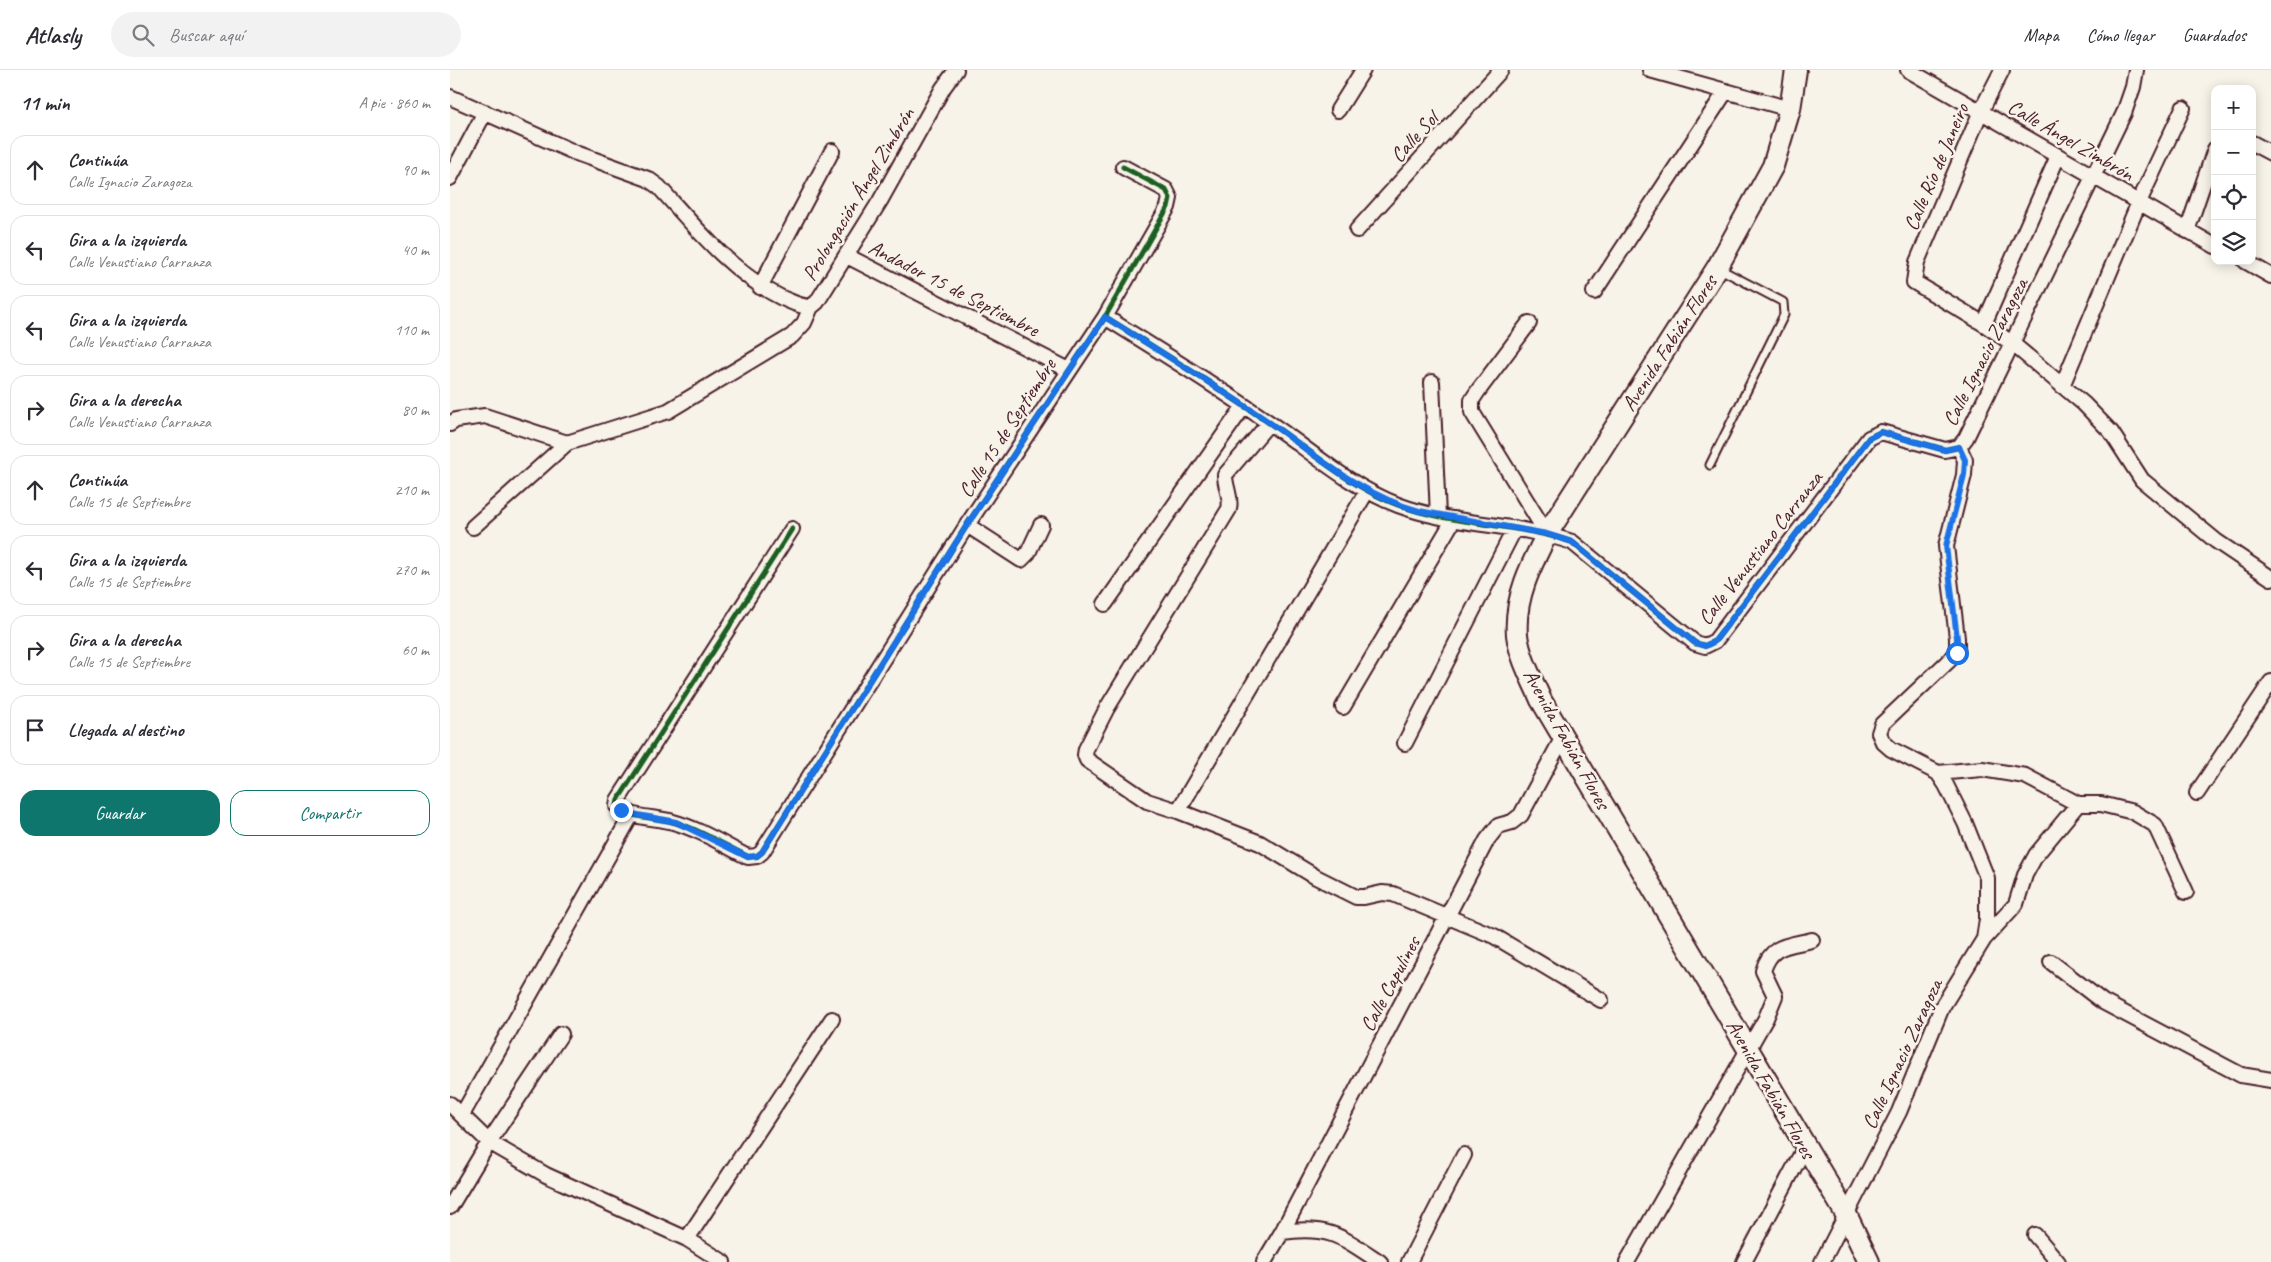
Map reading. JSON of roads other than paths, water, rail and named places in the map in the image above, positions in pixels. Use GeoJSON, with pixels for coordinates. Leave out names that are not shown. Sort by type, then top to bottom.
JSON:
{"type":"FeatureCollection","features":[{"type":"Feature","properties":{"kind":"main road","name":"Avenida Fabián Flores"},"geometry":{"type":"LineString","coordinates":[[1796,70],[1790,109],[1773,166],[1717,268],[1547,534],[1526,575],[1518,611],[1517,635],[1524,660],[1541,700],[1846,1216],[1868,1262]]}},
{"type":"Feature","properties":{"kind":"street","name":"Prolongación Ángel Zimbrón"},"geometry":{"type":"LineString","coordinates":[[450,97],[576,153],[648,179],[659,187],[724,257],[760,287],[802,307],[811,307],[817,302],[847,256],[943,88],[956,70]]}},
{"type":"Feature","properties":{"kind":"street"},"geometry":{"type":"LineString","coordinates":[[1338,110],[1363,70]]}},
{"type":"Feature","properties":{"kind":"street","name":"Calle Sol"},"geometry":{"type":"LineString","coordinates":[[1357,230],[1501,70]]}},
{"type":"Feature","properties":{"kind":"street"},"geometry":{"type":"LineString","coordinates":[[1650,70],[1668,72],[1790,109]]}},
{"type":"Feature","properties":{"kind":"street","name":"Calle Ángel Zimbrón"},"geometry":{"type":"LineString","coordinates":[[1908,70],[2211,244]]}},
{"type":"Feature","properties":{"kind":"street","name":"Calle Río de Janeiro"},"geometry":{"type":"LineString","coordinates":[[1984,324],[1914,282],[1918,262],[1981,111],[2002,70]]}},
{"type":"Feature","properties":{"kind":"street","name":"Calle Ignacio Zaragoza"},"geometry":{"type":"LineString","coordinates":[[1822,1262],[1899,1112],[1942,1007],[1984,939],[1988,878],[1965,823],[1938,773],[1891,749],[1883,742],[1878,733],[1882,724],[1957,653],[1957,638],[1946,546],[1964,475],[1965,460],[1959,447],[2013,344],[2124,113],[2133,87],[2136,70]]}},
{"type":"Feature","properties":{"kind":"street"},"geometry":{"type":"LineString","coordinates":[[1594,292],[1726,91]]}},
{"type":"Feature","properties":{"kind":"street"},"geometry":{"type":"LineString","coordinates":[[2062,386],[2139,202],[2183,108]]}},
{"type":"Feature","properties":{"kind":"street"},"geometry":{"type":"LineString","coordinates":[[450,178],[485,112]]}},
{"type":"Feature","properties":{"kind":"street"},"geometry":{"type":"LineString","coordinates":[[2256,145],[2271,153]]}},
{"type":"Feature","properties":{"kind":"street"},"geometry":{"type":"LineString","coordinates":[[760,287],[832,151]]}},
{"type":"Feature","properties":{"kind":"street"},"geometry":{"type":"LineString","coordinates":[[2058,156],[1984,324],[2013,344],[2084,404],[2111,432],[2142,480],[2216,542],[2271,578]]}},
{"type":"Feature","properties":{"kind":"street"},"geometry":{"type":"LineString","coordinates":[[2186,231],[2211,160]]}},
{"type":"Feature","properties":{"kind":"street","name":"Calle 15 de Septiembre"},"geometry":{"type":"LineString","coordinates":[[792,529],[618,800],[617,806],[621,810],[632,814],[676,822],[748,857],[757,856],[762,852],[967,525],[1105,317],[1168,207],[1170,198],[1166,190],[1123,167]]}},
{"type":"Feature","properties":{"kind":"street","name":"Andador 15 de Septiembre"},"geometry":{"type":"LineString","coordinates":[[847,256],[1069,370]]}},
{"type":"Feature","properties":{"kind":"street"},"geometry":{"type":"LineString","coordinates":[[2252,265],[2271,276]]}},
{"type":"Feature","properties":{"kind":"street"},"geometry":{"type":"LineString","coordinates":[[473,527],[568,443],[668,411],[792,336],[804,323],[811,307]]}},
{"type":"Feature","properties":{"kind":"street"},"geometry":{"type":"LineString","coordinates":[[1105,317],[1244,406],[1367,491],[1400,506],[1438,516],[1547,534]]}},
{"type":"Feature","properties":{"kind":"street"},"geometry":{"type":"LineString","coordinates":[[1530,323],[1472,400],[1472,412],[1547,534]]}},
{"type":"Feature","properties":{"kind":"street"},"geometry":{"type":"LineString","coordinates":[[1432,382],[1438,516]]}},
{"type":"Feature","properties":{"kind":"street"},"geometry":{"type":"LineString","coordinates":[[1105,604],[1244,406]]}},
{"type":"Feature","properties":{"kind":"street"},"geometry":{"type":"LineString","coordinates":[[450,424],[456,420],[485,416],[568,443]]}},
{"type":"Feature","properties":{"kind":"street"},"geometry":{"type":"LineString","coordinates":[[1269,423],[1225,475],[1225,485],[1231,500],[1229,509],[1107,708],[1086,749],[1085,755],[1088,760],[1148,801],[1260,843],[1316,877],[1356,897],[1382,893],[1393,894],[1494,936],[1602,1000]]}},
{"type":"Feature","properties":{"kind":"street","name":"Calle Venustiano Carranza"},"geometry":{"type":"LineString","coordinates":[[1547,534],[1572,542],[1695,643],[1705,646],[1715,641],[1869,438],[1881,432],[1945,450],[1959,447]]}},
{"type":"Feature","properties":{"kind":"street"},"geometry":{"type":"LineString","coordinates":[[1178,811],[1367,491]]}},
{"type":"Feature","properties":{"kind":"street"},"geometry":{"type":"LineString","coordinates":[[1343,707],[1454,519]]}},
{"type":"Feature","properties":{"kind":"street"},"geometry":{"type":"LineString","coordinates":[[967,525],[1021,560],[1028,553],[1041,525]]}},
{"type":"Feature","properties":{"kind":"street"},"geometry":{"type":"LineString","coordinates":[[1405,743],[1515,528]]}},
{"type":"Feature","properties":{"kind":"street"},"geometry":{"type":"LineString","coordinates":[[2197,793],[2271,682]]}},
{"type":"Feature","properties":{"kind":"street","name":"Calle Capulines"},"geometry":{"type":"LineString","coordinates":[[1264,1262],[1282,1232],[1487,840],[1498,826],[1512,822],[1521,815],[1563,737]]}},
{"type":"Feature","properties":{"kind":"street"},"geometry":{"type":"LineString","coordinates":[[1938,773],[1982,769],[2025,776],[2078,804],[2101,804],[2133,812],[2155,825],[2186,892]]}},
{"type":"Feature","properties":{"kind":"street"},"geometry":{"type":"LineString","coordinates":[[1984,939],[2016,904],[2025,874],[2036,855],[2078,804]]}},
{"type":"Feature","properties":{"kind":"street"},"geometry":{"type":"LineString","coordinates":[[462,1115],[632,814]]}},
{"type":"Feature","properties":{"kind":"street"},"geometry":{"type":"LineString","coordinates":[[1627,1262],[1766,1018],[1775,996],[1763,970],[1767,958],[1776,949],[1812,940]]}},
{"type":"Feature","properties":{"kind":"street"},"geometry":{"type":"LineString","coordinates":[[2051,962],[2104,1002],[2241,1075],[2271,1080]]}},
{"type":"Feature","properties":{"kind":"street"},"geometry":{"type":"LineString","coordinates":[[687,1239],[832,1018]]}},
{"type":"Feature","properties":{"kind":"street"},"geometry":{"type":"LineString","coordinates":[[450,1207],[489,1142],[561,1034]]}},
{"type":"Feature","properties":{"kind":"street"},"geometry":{"type":"LineString","coordinates":[[450,1104],[489,1142],[546,1175],[687,1239],[723,1262]]}},
{"type":"Feature","properties":{"kind":"street"},"geometry":{"type":"LineString","coordinates":[[1744,1262],[1805,1147]]}},
{"type":"Feature","properties":{"kind":"street"},"geometry":{"type":"LineString","coordinates":[[1409,1262],[1464,1155]]}},
{"type":"Feature","properties":{"kind":"street"},"geometry":{"type":"LineString","coordinates":[[1282,1232],[1302,1228],[1318,1229],[1340,1236],[1380,1262]]}},
{"type":"Feature","properties":{"kind":"street"},"geometry":{"type":"LineString","coordinates":[[2035,1235],[2058,1262]]}},
{"type":"Feature","properties":{"kind":"lane"},"geometry":{"type":"LineString","coordinates":[[1710,465],[1784,315],[1783,302],[1717,268]]}}]}
